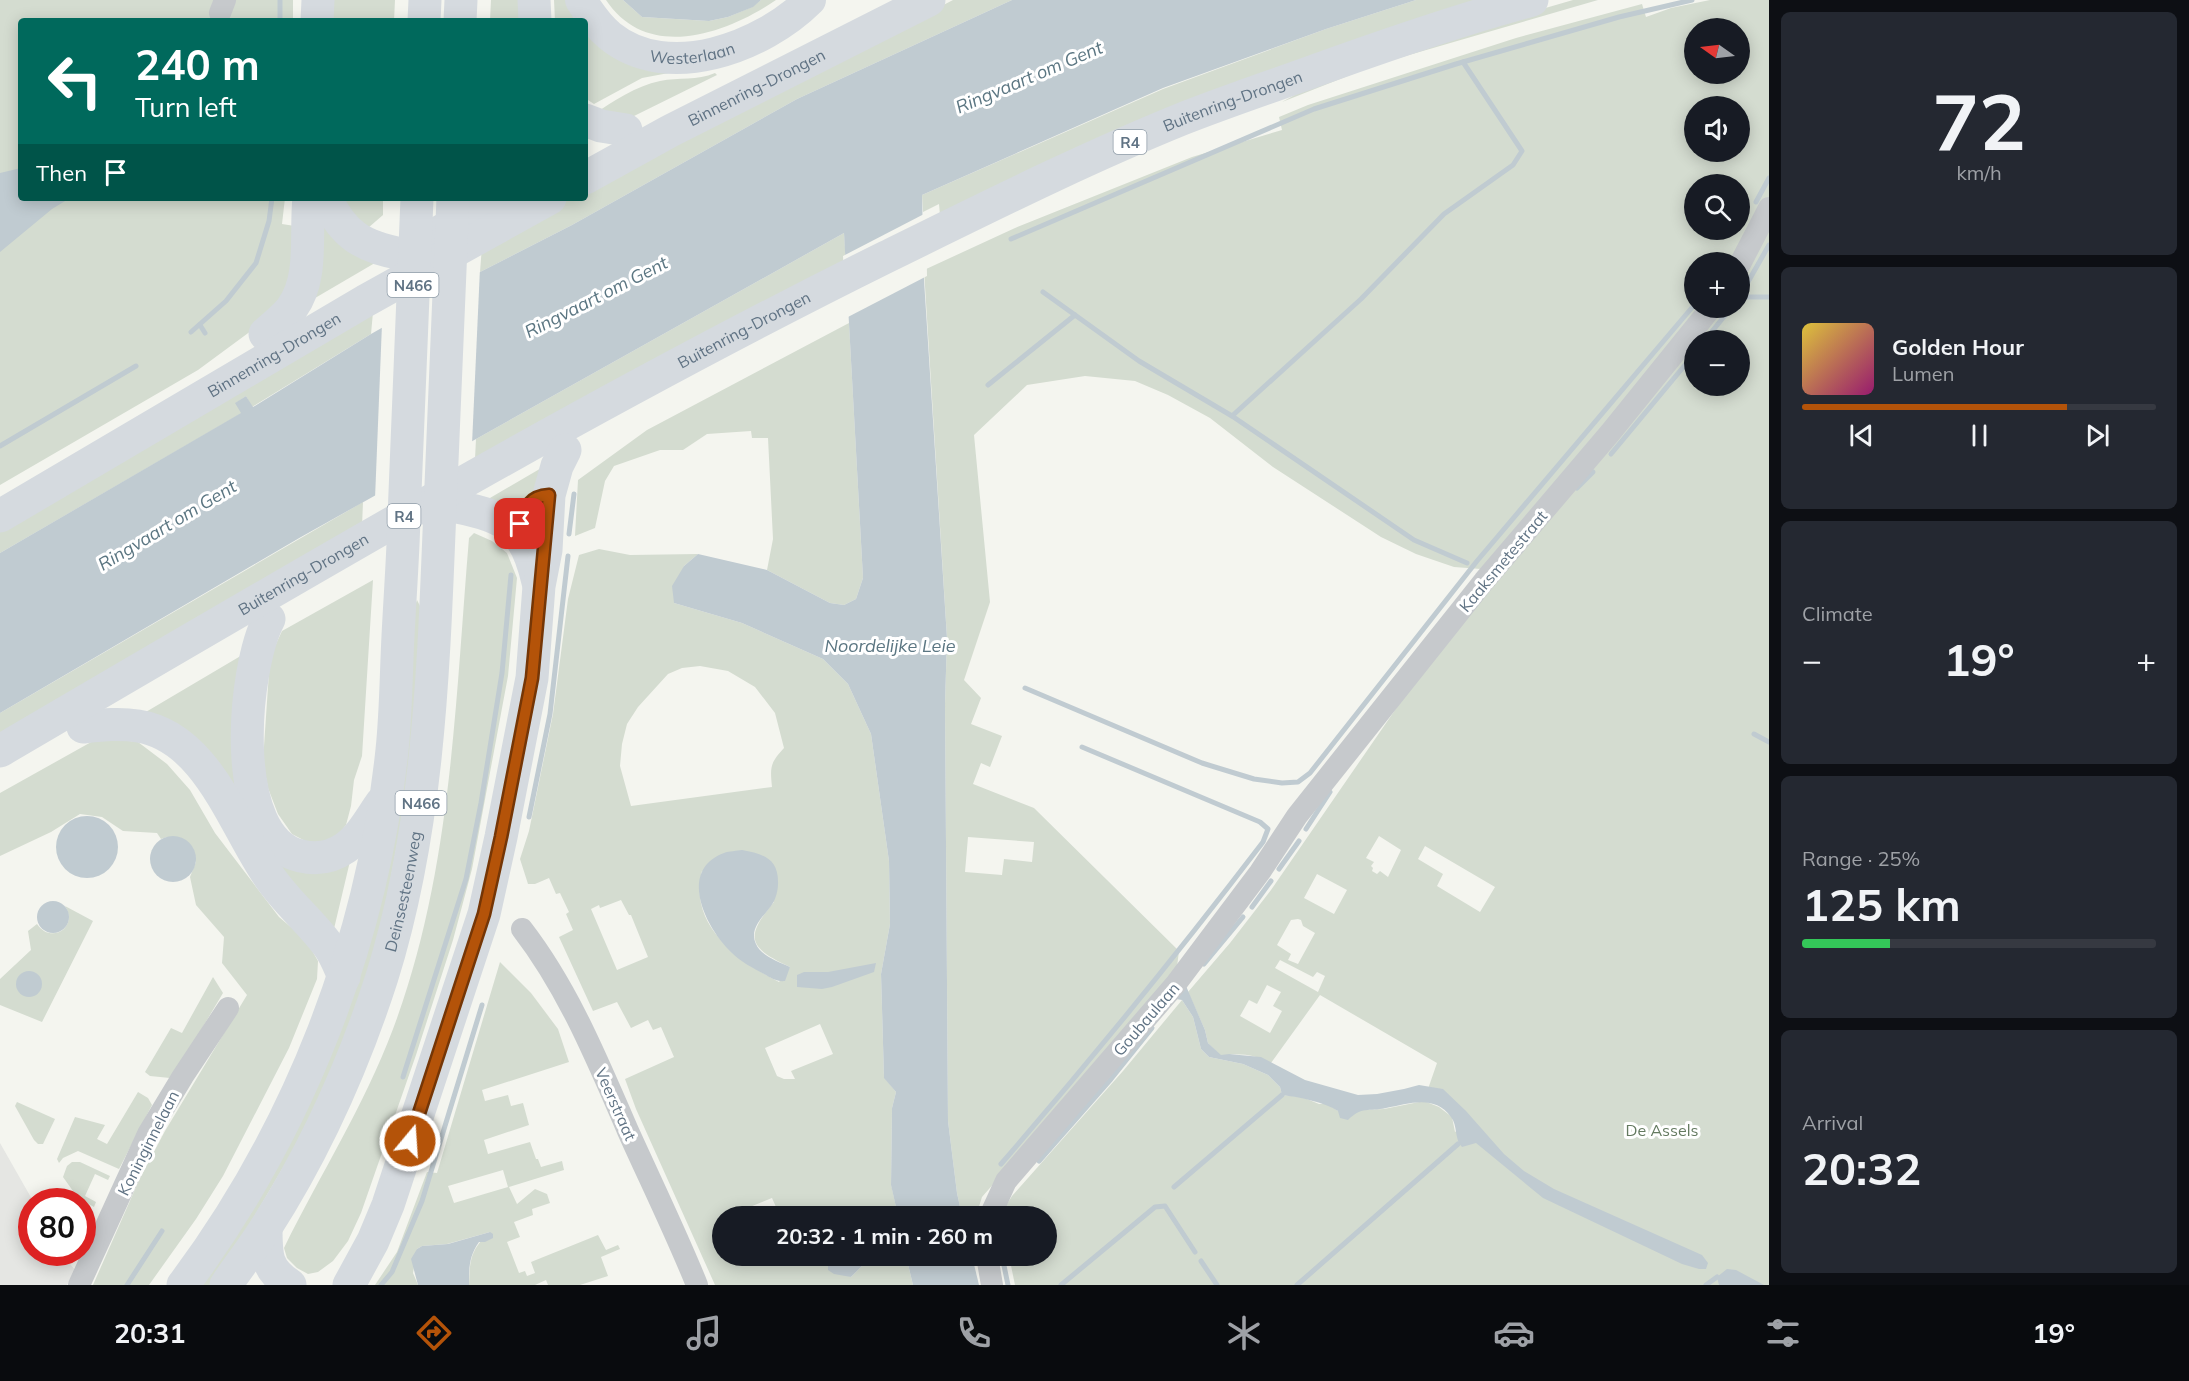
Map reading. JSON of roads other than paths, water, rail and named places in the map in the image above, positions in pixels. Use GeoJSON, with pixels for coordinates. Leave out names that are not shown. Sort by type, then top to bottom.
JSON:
{"type":"FeatureCollection","features":[{"type":"Feature","properties":{"kind":"highway"},"geometry":{"type":"LineString","coordinates":[[317,18],[318,0]]}},
{"type":"Feature","properties":{"kind":"highway"},"geometry":{"type":"LineString","coordinates":[[424,0],[424,18]]}},
{"type":"Feature","properties":{"kind":"highway"},"geometry":{"type":"LineString","coordinates":[[460,18],[461,0]]}},
{"type":"Feature","properties":{"kind":"highway"},"geometry":{"type":"LineString","coordinates":[[588,150],[880,0]]}},
{"type":"Feature","properties":{"kind":"highway","name":"Binnenring-Drongen"},"geometry":{"type":"LineString","coordinates":[[588,176],[824,51],[929,0]]}},
{"type":"Feature","properties":{"kind":"highway","name":"Buitenring-Drongen"},"geometry":{"type":"LineString","coordinates":[[0,751],[317,566],[589,412],[827,287],[940,231],[1058,174],[1179,121],[1253,92],[1406,38],[1532,0]]}},
{"type":"Feature","properties":{"kind":"highway"},"geometry":{"type":"LineString","coordinates":[[588,121],[626,130]]}},
{"type":"Feature","properties":{"kind":"highway"},"geometry":{"type":"LineString","coordinates":[[265,334],[292,308],[302,289],[306,269],[309,201]]}},
{"type":"Feature","properties":{"kind":"highway"},"geometry":{"type":"LineString","coordinates":[[328,201],[344,228],[358,240],[370,247],[402,254]]}},
{"type":"Feature","properties":{"kind":"highway","name":"Deinsesteenweg"},"geometry":{"type":"LineString","coordinates":[[183,1285],[249,1189],[302,1083],[327,1026],[344,977],[364,904],[386,795],[392,750],[417,201]]}},
{"type":"Feature","properties":{"kind":"highway","name":"Deinsesteenweg"},"geometry":{"type":"LineString","coordinates":[[226,1285],[266,1228],[330,1111],[369,1014],[392,941],[411,861],[421,800],[430,710],[453,201]]}},
{"type":"Feature","properties":{"kind":"highway"},"geometry":{"type":"LineString","coordinates":[[0,515],[56,465],[148,410],[265,334],[495,201]]}},
{"type":"Feature","properties":{"kind":"highway","name":"Binnenring-Drongen"},"geometry":{"type":"LineString","coordinates":[[0,515],[365,301],[545,201]]}},
{"type":"Feature","properties":{"kind":"highway"},"geometry":{"type":"LineString","coordinates":[[0,775],[457,507],[565,450],[795,321],[827,287]]}},
{"type":"Feature","properties":{"kind":"highway"},"geometry":{"type":"LineString","coordinates":[[330,1285],[355,1273],[373,1241],[388,1205],[484,914],[504,825],[532,678],[539,586],[546,549],[549,495],[557,466],[565,450]]}},
{"type":"Feature","properties":{"kind":"highway"},"geometry":{"type":"LineString","coordinates":[[519,534],[524,510],[531,500],[540,495],[549,495]]}},
{"type":"Feature","properties":{"kind":"highway"},"geometry":{"type":"LineString","coordinates":[[457,507],[494,516],[519,534],[533,560],[539,586]]}},
{"type":"Feature","properties":{"kind":"highway"},"geometry":{"type":"LineString","coordinates":[[269,619],[260,641],[254,666],[247,748],[252,790],[264,822],[273,838],[284,849],[298,856],[312,858],[329,856],[345,848],[359,834],[386,795]]}},
{"type":"Feature","properties":{"kind":"highway"},"geometry":{"type":"LineString","coordinates":[[83,727],[118,724],[140,726],[157,731],[193,754],[221,795],[268,876],[329,946],[344,977]]}},
{"type":"Feature","properties":{"kind":"highway"},"geometry":{"type":"LineString","coordinates":[[266,1228],[269,1263],[277,1276],[290,1285]]}},
{"type":"Feature","properties":{"kind":"street","name":"Westerlaan"},"geometry":{"type":"LineString","coordinates":[[581,0],[597,23],[610,36],[626,45],[666,57],[686,58],[708,55],[754,39],[782,23],[810,0]]}},
{"type":"Feature","properties":{"kind":"street"},"geometry":{"type":"LineString","coordinates":[[1746,252],[1769,208]]}},
{"type":"Feature","properties":{"kind":"street","name":"Kaaksmetestraat"},"geometry":{"type":"LineString","coordinates":[[1297,816],[1484,581],[1610,433],[1703,318]]}},
{"type":"Feature","properties":{"kind":"street","name":"Goubaulaan"},"geometry":{"type":"LineString","coordinates":[[995,1206],[1006,1181],[1175,985],[1260,872],[1297,816]]}},
{"type":"Feature","properties":{"kind":"street","name":"Veerstraat"},"geometry":{"type":"LineString","coordinates":[[522,929],[537,948],[559,985],[591,1047],[697,1285]]}},
{"type":"Feature","properties":{"kind":"street","name":"Koninginnelaan"},"geometry":{"type":"LineString","coordinates":[[79,1285],[148,1134],[228,1008]]}},
{"type":"Feature","properties":{"kind":"street"},"geometry":{"type":"LineString","coordinates":[[989,1266],[992,1285]]}},
{"type":"Feature","properties":{"kind":"water"},"geometry":{"type":"Polygon","coordinates":[[[623,0],[761,0],[753,7],[728,17],[709,21],[642,17],[623,0]]]}},
{"type":"Feature","properties":{"kind":"water"},"geometry":{"type":"Polygon","coordinates":[[[1012,0],[1416,0],[1326,29],[1163,88],[922,195],[924,280],[947,638],[945,704],[948,1121],[960,1206],[896,1206],[891,1185],[892,1108],[896,1092],[884,1078],[881,974],[890,924],[889,861],[871,734],[848,684],[823,659],[742,623],[674,603],[672,586],[684,566],[698,554],[767,570],[830,603],[844,605],[856,599],[863,578],[844,233],[301,537],[0,713],[0,553],[241,413],[235,403],[246,396],[253,407],[371,334],[480,272],[572,225],[797,99],[1012,0]]]}},
{"type":"Feature","properties":{"kind":"water"},"geometry":{"type":"Polygon","coordinates":[[[18,169],[18,201],[65,201],[0,252],[0,173],[18,169]]]}},
{"type":"Feature","properties":{"kind":"water"},"geometry":{"type":"Polygon","coordinates":[[[87,816],[99,818],[109,825],[116,835],[118,847],[116,859],[109,869],[99,876],[87,878],[75,876],[65,869],[58,859],[56,847],[58,835],[65,825],[75,818],[87,816]]]}},
{"type":"Feature","properties":{"kind":"water"},"geometry":{"type":"Polygon","coordinates":[[[173,836],[189,843],[196,859],[189,875],[173,882],[157,875],[150,859],[157,843],[173,836]]]}},
{"type":"Feature","properties":{"kind":"water"},"geometry":{"type":"Polygon","coordinates":[[[742,850],[757,853],[769,859],[776,869],[778,884],[776,896],[756,927],[754,938],[762,952],[790,967],[785,981],[769,977],[732,953],[713,930],[701,901],[699,886],[701,873],[710,862],[724,853],[742,850]]]}},
{"type":"Feature","properties":{"kind":"water"},"geometry":{"type":"Polygon","coordinates":[[[53,901],[65,905],[69,917],[65,929],[53,933],[41,929],[37,917],[41,905],[53,901]]]}},
{"type":"Feature","properties":{"kind":"water"},"geometry":{"type":"Polygon","coordinates":[[[876,963],[874,972],[832,987],[822,989],[797,987],[797,975],[804,972],[828,972],[876,963]]]}},
{"type":"Feature","properties":{"kind":"water"},"geometry":{"type":"Polygon","coordinates":[[[29,971],[38,975],[42,984],[38,993],[29,997],[20,993],[16,984],[20,975],[29,971]]]}},
{"type":"Feature","properties":{"kind":"water"},"geometry":{"type":"Polygon","coordinates":[[[1186,986],[1205,1030],[1208,1043],[1221,1055],[1261,1057],[1305,1080],[1358,1095],[1377,1094],[1419,1085],[1443,1089],[1504,1154],[1524,1171],[1554,1189],[1702,1255],[1708,1263],[1706,1269],[1682,1264],[1543,1198],[1476,1143],[1462,1147],[1451,1117],[1437,1105],[1421,1102],[1366,1110],[1348,1120],[1340,1118],[1338,1111],[1326,1105],[1282,1095],[1280,1087],[1268,1075],[1243,1064],[1209,1057],[1201,1049],[1193,1017],[1182,1000],[1176,999],[1186,986]]]}},
{"type":"Feature","properties":{"kind":"water"},"geometry":{"type":"Polygon","coordinates":[[[490,1232],[493,1238],[479,1242],[471,1257],[469,1285],[418,1285],[411,1259],[417,1249],[422,1246],[448,1244],[490,1232]]]}},
{"type":"Feature","properties":{"kind":"water"},"geometry":{"type":"Polygon","coordinates":[[[828,1266],[862,1266],[851,1277],[834,1274],[828,1270],[828,1266]]]}},
{"type":"Feature","properties":{"kind":"water"},"geometry":{"type":"Polygon","coordinates":[[[908,1266],[974,1266],[979,1285],[913,1285],[908,1266]]]}},
{"type":"Feature","properties":{"kind":"water"},"geometry":{"type":"Polygon","coordinates":[[[1727,1269],[1736,1270],[1764,1285],[1719,1285],[1717,1277],[1727,1269]]]}},
{"type":"Feature","properties":{"kind":"waterway"},"geometry":{"type":"LineString","coordinates":[[280,0],[280,18]]}},
{"type":"Feature","properties":{"kind":"waterway"},"geometry":{"type":"LineString","coordinates":[[1011,239],[1314,109],[1456,64],[1619,17],[1692,0]]}},
{"type":"Feature","properties":{"kind":"waterway"},"geometry":{"type":"LineString","coordinates":[[1043,292],[1139,361],[1232,416],[1361,299],[1444,214],[1513,165],[1522,151],[1463,62]]}},
{"type":"Feature","properties":{"kind":"waterway"},"geometry":{"type":"LineString","coordinates":[[1756,202],[1769,178]]}},
{"type":"Feature","properties":{"kind":"waterway"},"geometry":{"type":"LineString","coordinates":[[191,332],[226,301],[256,263],[269,221],[272,201]]}},
{"type":"Feature","properties":{"kind":"waterway"},"geometry":{"type":"LineString","coordinates":[[1750,278],[1769,245]]}},
{"type":"Feature","properties":{"kind":"waterway"},"geometry":{"type":"LineString","coordinates":[[1750,297],[1769,297]]}},
{"type":"Feature","properties":{"kind":"waterway"},"geometry":{"type":"LineString","coordinates":[[988,385],[1075,315]]}},
{"type":"Feature","properties":{"kind":"waterway"},"geometry":{"type":"LineString","coordinates":[[1025,688],[1202,763],[1254,779],[1282,783],[1298,782],[1310,773],[1477,561],[1684,317]]}},
{"type":"Feature","properties":{"kind":"waterway"},"geometry":{"type":"LineString","coordinates":[[1713,330],[1723,318]]}},
{"type":"Feature","properties":{"kind":"waterway"},"geometry":{"type":"LineString","coordinates":[[200,325],[205,333]]}},
{"type":"Feature","properties":{"kind":"waterway"},"geometry":{"type":"LineString","coordinates":[[0,446],[136,366]]}},
{"type":"Feature","properties":{"kind":"waterway"},"geometry":{"type":"LineString","coordinates":[[1611,454],[1684,366]]}},
{"type":"Feature","properties":{"kind":"waterway"},"geometry":{"type":"LineString","coordinates":[[1232,416],[1414,540],[1467,563]]}},
{"type":"Feature","properties":{"kind":"waterway"},"geometry":{"type":"LineString","coordinates":[[1577,488],[1593,472]]}},
{"type":"Feature","properties":{"kind":"waterway"},"geometry":{"type":"LineString","coordinates":[[569,534],[574,494]]}},
{"type":"Feature","properties":{"kind":"waterway"},"geometry":{"type":"LineString","coordinates":[[529,817],[550,714],[568,556]]}},
{"type":"Feature","properties":{"kind":"waterway"},"geometry":{"type":"LineString","coordinates":[[403,1077],[466,879],[502,673],[511,575]]}},
{"type":"Feature","properties":{"kind":"waterway"},"geometry":{"type":"LineString","coordinates":[[1754,734],[1769,742]]}},
{"type":"Feature","properties":{"kind":"waterway"},"geometry":{"type":"LineString","coordinates":[[1001,1164],[1167,965],[1263,842],[1268,829],[1260,822],[1082,747]]}},
{"type":"Feature","properties":{"kind":"waterway"},"geometry":{"type":"LineString","coordinates":[[1306,829],[1330,792]]}},
{"type":"Feature","properties":{"kind":"waterway"},"geometry":{"type":"LineString","coordinates":[[1279,869],[1299,841]]}},
{"type":"Feature","properties":{"kind":"waterway"},"geometry":{"type":"LineString","coordinates":[[1252,907],[1271,881]]}},
{"type":"Feature","properties":{"kind":"waterway"},"geometry":{"type":"LineString","coordinates":[[1204,964],[1243,917]]}},
{"type":"Feature","properties":{"kind":"waterway"},"geometry":{"type":"LineString","coordinates":[[381,1285],[392,1272],[422,1201],[482,1005]]}},
{"type":"Feature","properties":{"kind":"waterway"},"geometry":{"type":"LineString","coordinates":[[1039,1161],[1152,1028]]}},
{"type":"Feature","properties":{"kind":"waterway"},"geometry":{"type":"LineString","coordinates":[[1174,1187],[1282,1095]]}},
{"type":"Feature","properties":{"kind":"waterway"},"geometry":{"type":"LineString","coordinates":[[1297,1285],[1458,1144]]}},
{"type":"Feature","properties":{"kind":"waterway"},"geometry":{"type":"LineString","coordinates":[[1061,1285],[1155,1207],[1165,1206],[1195,1252]]}},
{"type":"Feature","properties":{"kind":"waterway"},"geometry":{"type":"LineString","coordinates":[[127,1285],[162,1231]]}},
{"type":"Feature","properties":{"kind":"waterway"},"geometry":{"type":"LineString","coordinates":[[1201,1261],[1217,1285]]}},
{"type":"Feature","properties":{"kind":"waterway"},"geometry":{"type":"LineString","coordinates":[[1004,1266],[1008,1285]]}},
{"type":"Feature","properties":{"kind":"waterway"},"geometry":{"type":"LineString","coordinates":[[1706,1285],[1717,1277]]}},
{"type":"Feature","properties":{"kind":"water label","name":"Ringvaart om Gent"},"geometry":{"type":"Point","coordinates":[1029,77]}},
{"type":"Feature","properties":{"kind":"water label","name":"Ringvaart om Gent"},"geometry":{"type":"Point","coordinates":[596,297]}},
{"type":"Feature","properties":{"kind":"water label","name":"Ringvaart om Gent"},"geometry":{"type":"Point","coordinates":[167,525]}},
{"type":"Feature","properties":{"kind":"water label","name":"Noordelijke Leie"},"geometry":{"type":"Point","coordinates":[890,645]}},
{"type":"Feature","properties":{"kind":"park label","name":"De Assels"},"geometry":{"type":"Point","coordinates":[1662,1130]}}]}
